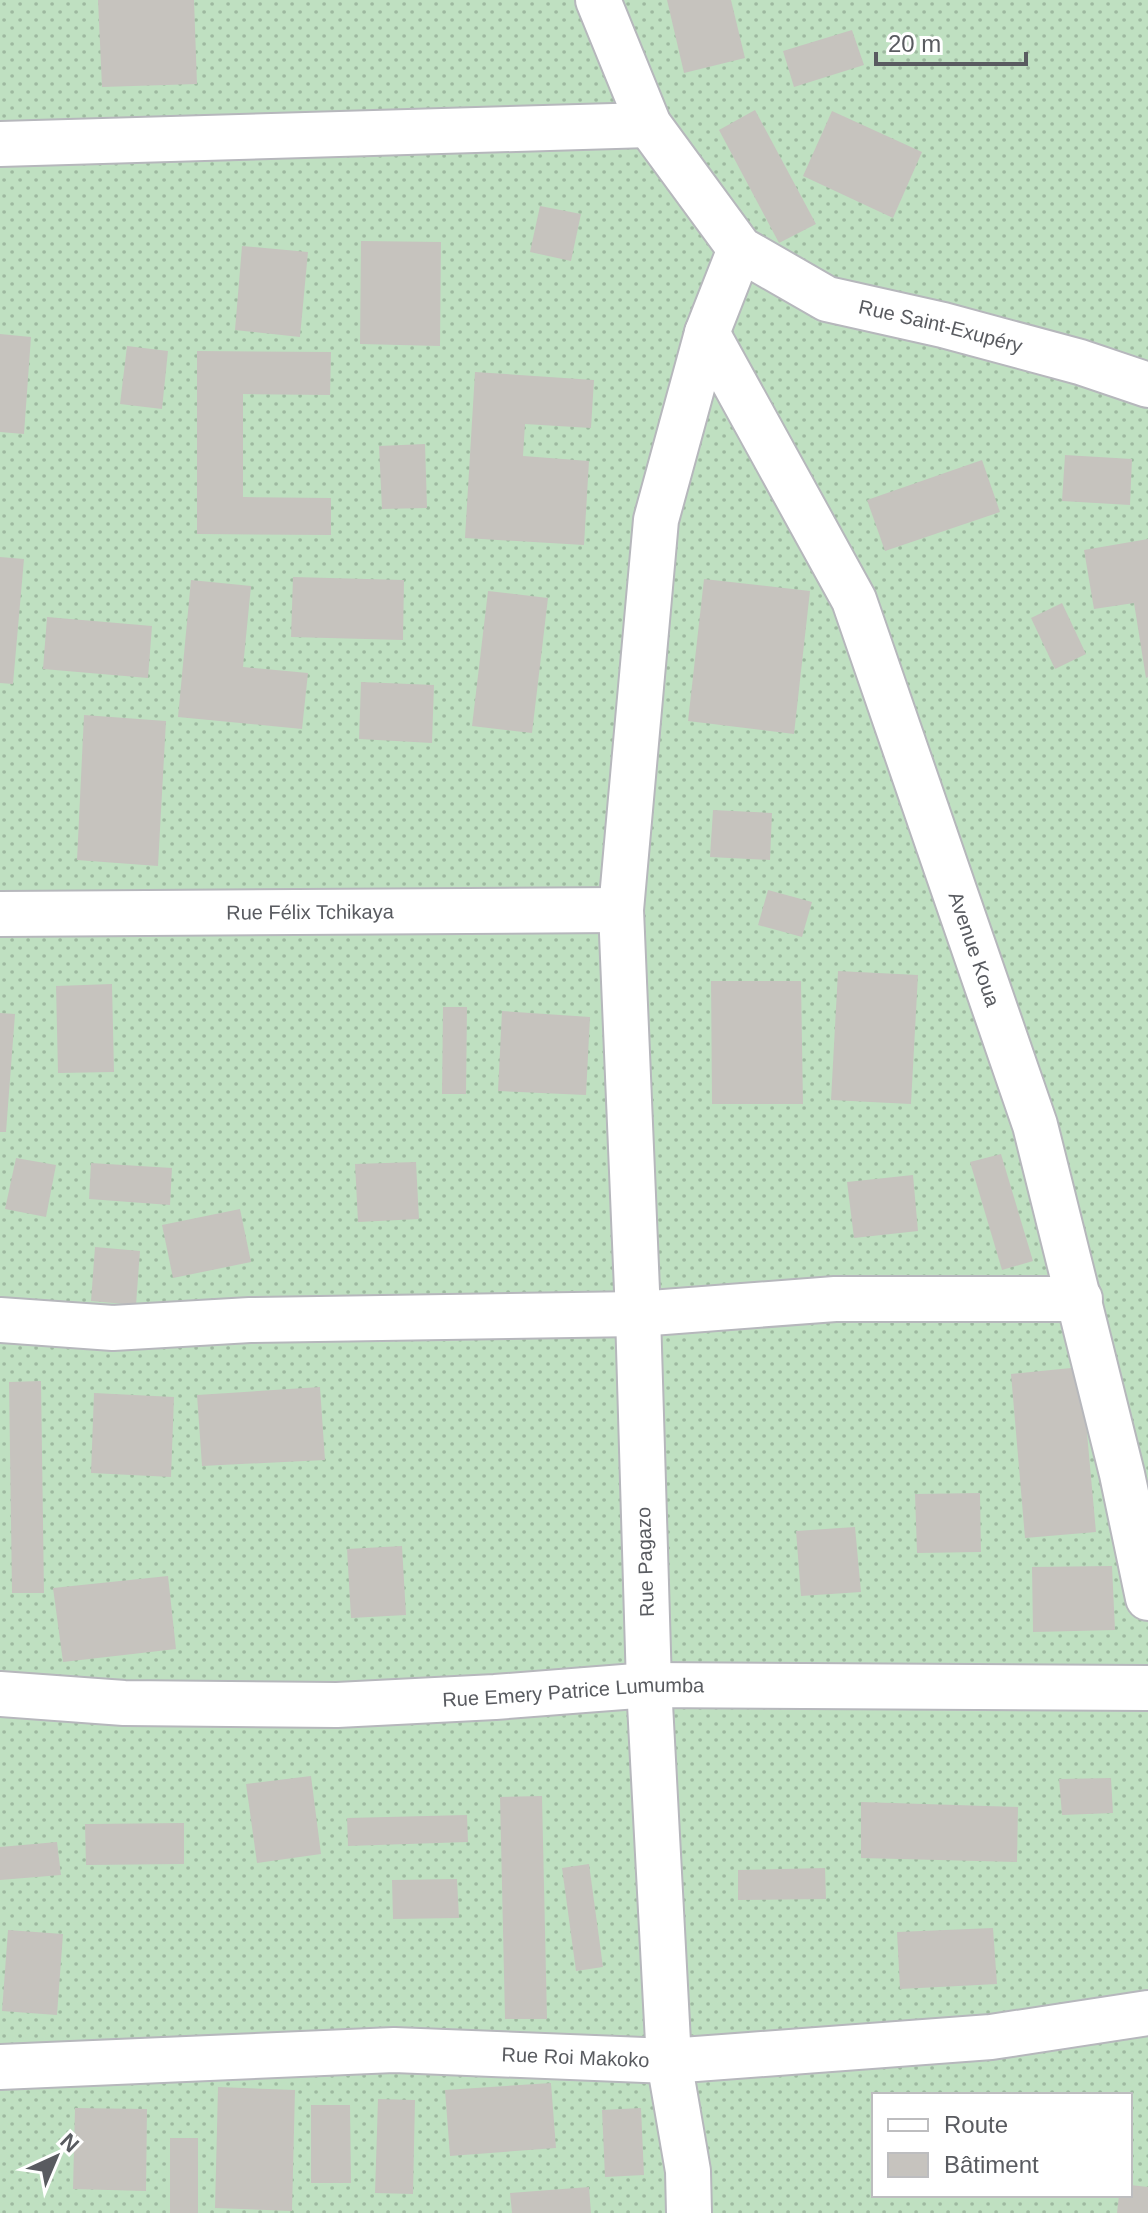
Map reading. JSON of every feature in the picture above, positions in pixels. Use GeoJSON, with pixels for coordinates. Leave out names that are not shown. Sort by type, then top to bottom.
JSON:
{"type":"FeatureCollection","features":[{"type":"Feature","properties":{"kind":"street"},"geometry":{"type":"LineString","coordinates":[[598,0],[649,125],[740,249]]}},
{"type":"Feature","properties":{"kind":"street"},"geometry":{"type":"LineString","coordinates":[[0,144],[649,125]]}},
{"type":"Feature","properties":{"kind":"street","name":"Rue Pagazo"},"geometry":{"type":"LineString","coordinates":[[689,2213],[688,2171],[669,2061],[649,1685],[638,1314],[621,910],[656,520],[707,333],[740,249]]}},
{"type":"Feature","properties":{"kind":"street","name":"Rue Saint-Exupéry"},"geometry":{"type":"LineString","coordinates":[[740,249],[827,299],[943,325],[1148,385]]}},
{"type":"Feature","properties":{"kind":"street","name":"Avenue Koua"},"geometry":{"type":"LineString","coordinates":[[707,333],[854,600],[1035,1125],[1122,1474],[1148,1598]]}},
{"type":"Feature","properties":{"kind":"street","name":"Rue Félix Tchikaya"},"geometry":{"type":"LineString","coordinates":[[0,914],[621,910]]}},
{"type":"Feature","properties":{"kind":"street"},"geometry":{"type":"LineString","coordinates":[[0,1320],[113,1328],[250,1320],[638,1314],[835,1299],[1080,1299]]}},
{"type":"Feature","properties":{"kind":"street","name":"Rue Emery Patrice Lumumba"},"geometry":{"type":"LineString","coordinates":[[0,1694],[124,1703],[337,1705],[649,1685],[1148,1688]]}},
{"type":"Feature","properties":{"kind":"street","name":"Rue Roi Makoko"},"geometry":{"type":"LineString","coordinates":[[0,2067],[394,2050],[669,2061],[991,2037],[1148,2013]]}},
{"type":"Feature","properties":{"kind":"green space"},"geometry":{"type":"Polygon","coordinates":[[[0,0],[1148,0],[1148,2213],[0,2213],[0,0]]]}},
{"type":"Feature","properties":{"kind":"building"},"geometry":{"type":"Polygon","coordinates":[[[98,0],[194,0],[197,84],[102,87],[98,0]]]}},
{"type":"Feature","properties":{"kind":"building"},"geometry":{"type":"Polygon","coordinates":[[[667,0],[731,0],[745,58],[684,73],[667,0]]]}},
{"type":"Feature","properties":{"kind":"building"},"geometry":{"type":"Polygon","coordinates":[[[852,30],[864,65],[794,87],[783,51],[852,30]]]}},
{"type":"Feature","properties":{"kind":"building"},"geometry":{"type":"Polygon","coordinates":[[[755,110],[816,224],[779,243],[719,130],[755,110]]]}},
{"type":"Feature","properties":{"kind":"building"},"geometry":{"type":"Polygon","coordinates":[[[832,111],[922,152],[893,218],[803,176],[832,111]]]}},
{"type":"Feature","properties":{"kind":"building"},"geometry":{"type":"Polygon","coordinates":[[[540,206],[581,214],[571,261],[530,252],[540,206]]]}},
{"type":"Feature","properties":{"kind":"building"},"geometry":{"type":"Polygon","coordinates":[[[361,241],[441,242],[440,346],[360,344],[361,241]]]}},
{"type":"Feature","properties":{"kind":"building"},"geometry":{"type":"Polygon","coordinates":[[[242,246],[308,252],[300,337],[235,330],[242,246]]]}},
{"type":"Feature","properties":{"kind":"building"},"geometry":{"type":"Polygon","coordinates":[[[0,334],[31,337],[24,434],[0,432],[0,334]]]}},
{"type":"Feature","properties":{"kind":"building"},"geometry":{"type":"Polygon","coordinates":[[[127,346],[168,351],[162,409],[120,404],[127,346]]]}},
{"type":"Feature","properties":{"kind":"building"},"geometry":{"type":"Polygon","coordinates":[[[197,351],[331,352],[330,395],[243,394],[243,497],[331,498],[331,535],[197,534],[197,351]]]}},
{"type":"Feature","properties":{"kind":"building"},"geometry":{"type":"Polygon","coordinates":[[[475,372],[594,380],[591,428],[525,424],[523,456],[589,461],[584,545],[465,538],[475,372]]]}},
{"type":"Feature","properties":{"kind":"building"},"geometry":{"type":"Polygon","coordinates":[[[425,444],[427,508],[382,509],[379,446],[425,444]]]}},
{"type":"Feature","properties":{"kind":"building"},"geometry":{"type":"Polygon","coordinates":[[[1065,455],[1132,459],[1130,505],[1062,501],[1065,455]]]}},
{"type":"Feature","properties":{"kind":"building"},"geometry":{"type":"Polygon","coordinates":[[[982,460],[1000,512],[885,551],[867,500],[982,460]]]}},
{"type":"Feature","properties":{"kind":"building"},"geometry":{"type":"Polygon","coordinates":[[[1148,539],[1146,678],[1134,603],[1094,609],[1084,550],[1148,539]]]}},
{"type":"Feature","properties":{"kind":"building"},"geometry":{"type":"Polygon","coordinates":[[[0,557],[24,559],[13,684],[0,683],[0,557]]]}},
{"type":"Feature","properties":{"kind":"building"},"geometry":{"type":"Polygon","coordinates":[[[293,577],[404,580],[403,640],[291,637],[293,577]]]}},
{"type":"Feature","properties":{"kind":"building"},"geometry":{"type":"Polygon","coordinates":[[[704,579],[810,591],[794,734],[688,721],[704,579]]]}},
{"type":"Feature","properties":{"kind":"building"},"geometry":{"type":"Polygon","coordinates":[[[191,580],[251,586],[243,667],[308,673],[302,729],[178,717],[191,580]]]}},
{"type":"Feature","properties":{"kind":"building"},"geometry":{"type":"Polygon","coordinates":[[[488,591],[548,598],[532,733],[472,726],[488,591]]]}},
{"type":"Feature","properties":{"kind":"building"},"geometry":{"type":"Polygon","coordinates":[[[1062,603],[1086,654],[1055,669],[1031,618],[1062,603]]]}},
{"type":"Feature","properties":{"kind":"building"},"geometry":{"type":"Polygon","coordinates":[[[47,617],[152,626],[148,678],[43,669],[47,617]]]}},
{"type":"Feature","properties":{"kind":"building"},"geometry":{"type":"Polygon","coordinates":[[[361,682],[434,685],[432,743],[359,739],[361,682]]]}},
{"type":"Feature","properties":{"kind":"building"},"geometry":{"type":"Polygon","coordinates":[[[84,715],[166,721],[158,866],[77,860],[84,715]]]}},
{"type":"Feature","properties":{"kind":"building"},"geometry":{"type":"Polygon","coordinates":[[[713,810],[772,813],[770,860],[710,857],[713,810]]]}},
{"type":"Feature","properties":{"kind":"building"},"geometry":{"type":"Polygon","coordinates":[[[768,890],[812,902],[802,937],[758,925],[768,890]]]}},
{"type":"Feature","properties":{"kind":"building"},"geometry":{"type":"Polygon","coordinates":[[[838,971],[918,975],[911,1104],[831,1100],[838,971]]]}},
{"type":"Feature","properties":{"kind":"building"},"geometry":{"type":"Polygon","coordinates":[[[711,981],[801,981],[803,1104],[712,1104],[711,981]]]}},
{"type":"Feature","properties":{"kind":"building"},"geometry":{"type":"Polygon","coordinates":[[[112,984],[114,1072],[58,1073],[56,986],[112,984]]]}},
{"type":"Feature","properties":{"kind":"building"},"geometry":{"type":"Polygon","coordinates":[[[443,1007],[467,1007],[466,1094],[442,1094],[443,1007]]]}},
{"type":"Feature","properties":{"kind":"building"},"geometry":{"type":"Polygon","coordinates":[[[502,1011],[590,1017],[586,1095],[498,1091],[502,1011]]]}},
{"type":"Feature","properties":{"kind":"building"},"geometry":{"type":"Polygon","coordinates":[[[0,1013],[15,1014],[6,1132],[0,1132],[0,1013]]]}},
{"type":"Feature","properties":{"kind":"building"},"geometry":{"type":"Polygon","coordinates":[[[1001,1154],[1033,1261],[1002,1270],[970,1162],[1001,1154]]]}},
{"type":"Feature","properties":{"kind":"building"},"geometry":{"type":"Polygon","coordinates":[[[16,1158],[56,1165],[46,1217],[5,1209],[16,1158]]]}},
{"type":"Feature","properties":{"kind":"building"},"geometry":{"type":"Polygon","coordinates":[[[416,1162],[419,1219],[358,1222],[355,1164],[416,1162]]]}},
{"type":"Feature","properties":{"kind":"building"},"geometry":{"type":"Polygon","coordinates":[[[91,1163],[172,1168],[170,1205],[89,1199],[91,1163]]]}},
{"type":"Feature","properties":{"kind":"building"},"geometry":{"type":"Polygon","coordinates":[[[913,1175],[918,1231],[854,1238],[847,1182],[913,1175]]]}},
{"type":"Feature","properties":{"kind":"building"},"geometry":{"type":"Polygon","coordinates":[[[240,1209],[251,1262],[173,1278],[162,1225],[240,1209]]]}},
{"type":"Feature","properties":{"kind":"building"},"geometry":{"type":"Polygon","coordinates":[[[95,1247],[140,1251],[136,1305],[91,1301],[95,1247]]]}},
{"type":"Feature","properties":{"kind":"building"},"geometry":{"type":"Polygon","coordinates":[[[1081,1367],[1096,1532],[1025,1538],[1011,1374],[1081,1367]]]}},
{"type":"Feature","properties":{"kind":"building"},"geometry":{"type":"Polygon","coordinates":[[[41,1381],[44,1593],[12,1593],[9,1382],[41,1381]]]}},
{"type":"Feature","properties":{"kind":"building"},"geometry":{"type":"Polygon","coordinates":[[[320,1387],[325,1460],[202,1466],[197,1395],[320,1387]]]}},
{"type":"Feature","properties":{"kind":"building"},"geometry":{"type":"Polygon","coordinates":[[[94,1393],[174,1397],[171,1477],[91,1473],[94,1393]]]}},
{"type":"Feature","properties":{"kind":"building"},"geometry":{"type":"Polygon","coordinates":[[[980,1493],[981,1552],[917,1553],[915,1494],[980,1493]]]}},
{"type":"Feature","properties":{"kind":"building"},"geometry":{"type":"Polygon","coordinates":[[[855,1527],[861,1592],[801,1596],[796,1531],[855,1527]]]}},
{"type":"Feature","properties":{"kind":"building"},"geometry":{"type":"Polygon","coordinates":[[[402,1546],[406,1615],[351,1618],[347,1549],[402,1546]]]}},
{"type":"Feature","properties":{"kind":"building"},"geometry":{"type":"Polygon","coordinates":[[[1112,1566],[1115,1630],[1033,1632],[1032,1567],[1112,1566]]]}},
{"type":"Feature","properties":{"kind":"building"},"geometry":{"type":"Polygon","coordinates":[[[168,1576],[176,1649],[63,1662],[53,1588],[168,1576]]]}},
{"type":"Feature","properties":{"kind":"building"},"geometry":{"type":"Polygon","coordinates":[[[311,1776],[321,1854],[257,1863],[246,1784],[311,1776]]]}},
{"type":"Feature","properties":{"kind":"building"},"geometry":{"type":"Polygon","coordinates":[[[1111,1778],[1113,1813],[1062,1815],[1059,1779],[1111,1778]]]}},
{"type":"Feature","properties":{"kind":"building"},"geometry":{"type":"Polygon","coordinates":[[[542,1796],[547,2019],[505,2019],[500,1797],[542,1796]]]}},
{"type":"Feature","properties":{"kind":"building"},"geometry":{"type":"Polygon","coordinates":[[[861,1802],[1018,1807],[1017,1862],[861,1858],[861,1802]]]}},
{"type":"Feature","properties":{"kind":"building"},"geometry":{"type":"Polygon","coordinates":[[[467,1815],[468,1842],[348,1846],[347,1818],[467,1815]]]}},
{"type":"Feature","properties":{"kind":"building"},"geometry":{"type":"Polygon","coordinates":[[[184,1823],[184,1864],[86,1865],[85,1824],[184,1823]]]}},
{"type":"Feature","properties":{"kind":"building"},"geometry":{"type":"Polygon","coordinates":[[[57,1842],[61,1875],[0,1880],[0,1847],[57,1842]]]}},
{"type":"Feature","properties":{"kind":"building"},"geometry":{"type":"Polygon","coordinates":[[[589,1864],[603,1967],[576,1971],[562,1868],[589,1864]]]}},
{"type":"Feature","properties":{"kind":"building"},"geometry":{"type":"Polygon","coordinates":[[[825,1868],[826,1899],[738,1900],[738,1870],[825,1868]]]}},
{"type":"Feature","properties":{"kind":"building"},"geometry":{"type":"Polygon","coordinates":[[[457,1879],[459,1918],[393,1919],[392,1880],[457,1879]]]}},
{"type":"Feature","properties":{"kind":"building"},"geometry":{"type":"Polygon","coordinates":[[[993,1928],[997,1984],[900,1989],[897,1932],[993,1928]]]}},
{"type":"Feature","properties":{"kind":"building"},"geometry":{"type":"Polygon","coordinates":[[[8,1930],[63,1934],[57,2015],[2,2011],[8,1930]]]}},
{"type":"Feature","properties":{"kind":"building"},"geometry":{"type":"Polygon","coordinates":[[[551,2083],[556,2148],[450,2156],[445,2090],[551,2083]]]}},
{"type":"Feature","properties":{"kind":"building"},"geometry":{"type":"Polygon","coordinates":[[[218,2087],[295,2090],[292,2211],[215,2208],[218,2087]]]}},
{"type":"Feature","properties":{"kind":"building"},"geometry":{"type":"Polygon","coordinates":[[[378,2099],[415,2100],[413,2194],[375,2193],[378,2099]]]}},
{"type":"Feature","properties":{"kind":"building"},"geometry":{"type":"Polygon","coordinates":[[[311,2105],[350,2105],[351,2183],[311,2183],[311,2105]]]}},
{"type":"Feature","properties":{"kind":"building"},"geometry":{"type":"Polygon","coordinates":[[[75,2108],[147,2109],[146,2191],[73,2189],[75,2108]]]}},
{"type":"Feature","properties":{"kind":"building"},"geometry":{"type":"Polygon","coordinates":[[[641,2108],[644,2175],[605,2177],[602,2110],[641,2108]]]}},
{"type":"Feature","properties":{"kind":"building"},"geometry":{"type":"Polygon","coordinates":[[[170,2138],[198,2138],[198,2213],[170,2213],[170,2138]]]}},
{"type":"Feature","properties":{"kind":"building"},"geometry":{"type":"Polygon","coordinates":[[[1132,2185],[1148,2187],[1148,2213],[1117,2213],[1119,2197],[1132,2197],[1132,2185]]]}},
{"type":"Feature","properties":{"kind":"building"},"geometry":{"type":"Polygon","coordinates":[[[589,2187],[591,2213],[512,2213],[510,2193],[589,2187]]]}}]}
